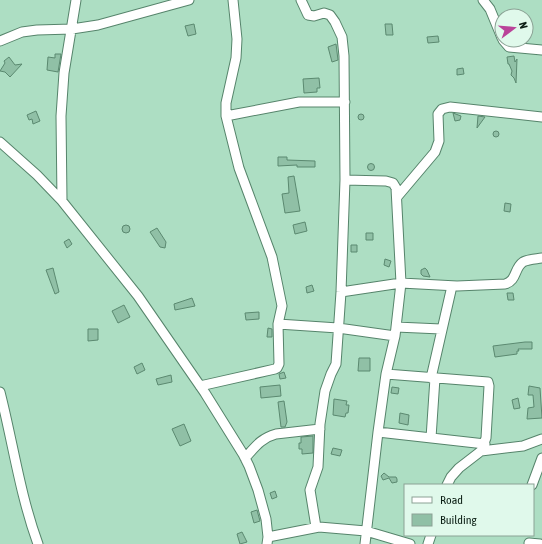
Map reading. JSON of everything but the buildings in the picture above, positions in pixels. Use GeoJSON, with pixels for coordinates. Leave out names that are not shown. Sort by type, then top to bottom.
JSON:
{"type":"FeatureCollection","features":[{"type":"Feature","properties":{"kind":"street"},"geometry":{"type":"LineString","coordinates":[[62,201],[61,116],[64,73],[76,0]]}},
{"type":"Feature","properties":{"kind":"street"},"geometry":{"type":"LineString","coordinates":[[0,40],[22,32],[72,29],[98,25],[189,0]]}},
{"type":"Feature","properties":{"kind":"street"},"geometry":{"type":"LineString","coordinates":[[200,386],[277,368],[278,364],[278,324],[282,306],[272,257],[239,168],[226,116],[226,103],[236,58],[237,39],[233,0]]}},
{"type":"Feature","properties":{"kind":"street"},"geometry":{"type":"LineString","coordinates":[[301,0],[308,15],[314,16],[324,13],[330,15],[342,37],[344,56],[345,180],[342,292],[336,364],[325,391],[320,429],[318,467],[310,490],[316,527]]}},
{"type":"Feature","properties":{"kind":"street"},"geometry":{"type":"LineString","coordinates":[[483,0],[490,9],[494,18]]}},
{"type":"Feature","properties":{"kind":"street"},"geometry":{"type":"LineString","coordinates":[[520,48],[542,50]]}},
{"type":"Feature","properties":{"kind":"street"},"geometry":{"type":"LineString","coordinates":[[226,116],[299,102],[344,102]]}},
{"type":"Feature","properties":{"kind":"street"},"geometry":{"type":"LineString","coordinates":[[397,197],[434,152],[439,141],[438,114],[442,110],[450,107],[542,117]]}},
{"type":"Feature","properties":{"kind":"street"},"geometry":{"type":"LineString","coordinates":[[1,146],[37,175],[62,201],[138,296],[200,386],[244,458],[258,490],[266,519],[268,540],[316,527],[366,531],[410,544]]}},
{"type":"Feature","properties":{"kind":"street"},"geometry":{"type":"LineString","coordinates":[[345,180],[386,181],[393,183],[396,188],[397,197],[400,283],[396,331],[386,374],[365,544]]}},
{"type":"Feature","properties":{"kind":"street"},"geometry":{"type":"LineString","coordinates":[[342,292],[400,283],[452,286],[505,284],[512,281],[519,265],[523,262],[542,258]]}},
{"type":"Feature","properties":{"kind":"street"},"geometry":{"type":"LineString","coordinates":[[431,438],[433,378],[441,329],[452,286]]}},
{"type":"Feature","properties":{"kind":"street"},"geometry":{"type":"LineString","coordinates":[[278,324],[396,331],[441,329]]}},
{"type":"Feature","properties":{"kind":"street"},"geometry":{"type":"LineString","coordinates":[[386,374],[486,381],[489,383],[483,448],[459,468],[451,477],[448,484]]}},
{"type":"Feature","properties":{"kind":"street"},"geometry":{"type":"LineString","coordinates":[[0,392],[20,486],[38,544]]}},
{"type":"Feature","properties":{"kind":"street"},"geometry":{"type":"LineString","coordinates":[[244,458],[263,439],[269,436],[320,429]]}},
{"type":"Feature","properties":{"kind":"street"},"geometry":{"type":"LineString","coordinates":[[378,432],[431,438],[483,448],[512,448],[523,446],[542,439]]}},
{"type":"Feature","properties":{"kind":"street"},"geometry":{"type":"LineString","coordinates":[[533,484],[539,474],[542,458]]}},
{"type":"Feature","properties":{"kind":"street"},"geometry":{"type":"LineString","coordinates":[[528,541],[540,544]]}}]}
